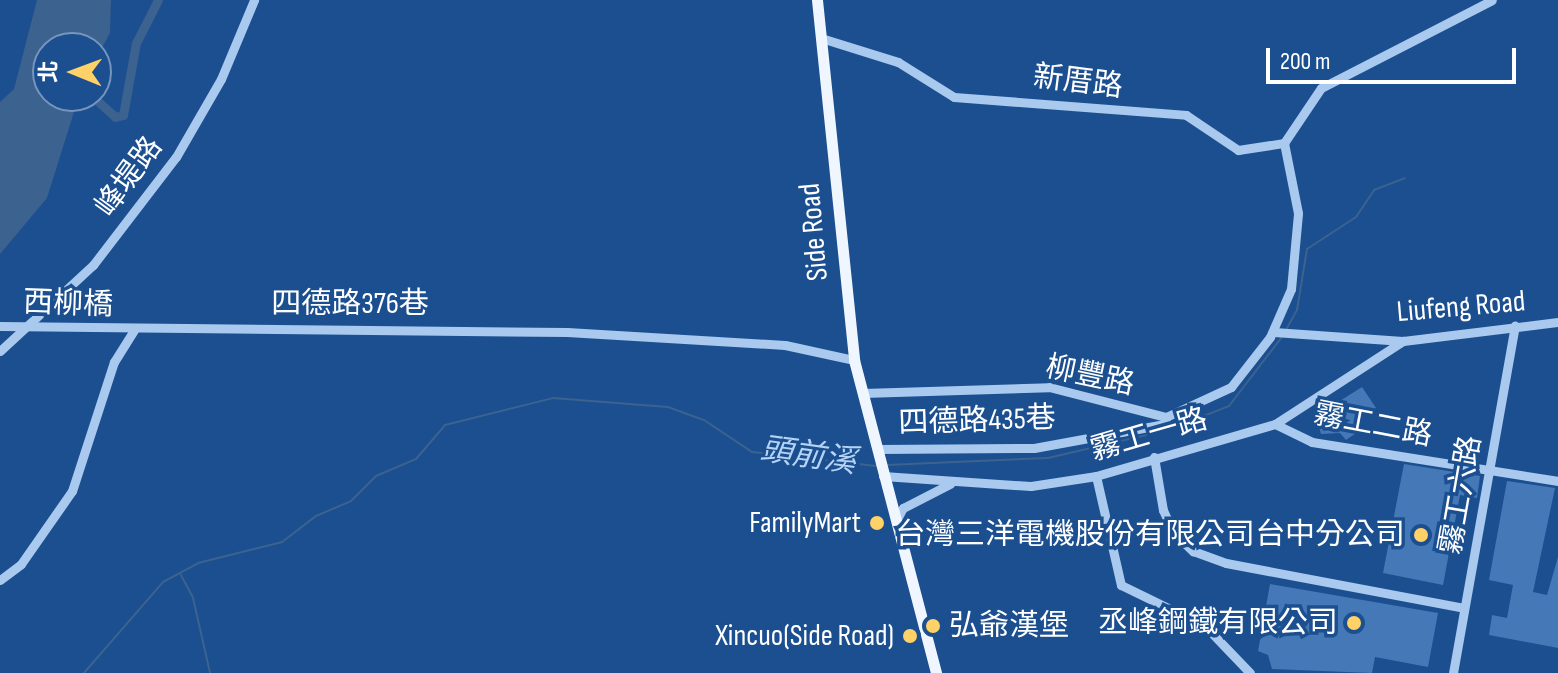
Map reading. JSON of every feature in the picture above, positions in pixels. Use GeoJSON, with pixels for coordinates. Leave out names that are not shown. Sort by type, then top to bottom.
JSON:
{"type":"FeatureCollection","features":[{"type":"Feature","properties":{"kind":"main road","name":"Side Road"},"geometry":{"type":"LineString","coordinates":[[817,0],[854,360],[882,474]]}},
{"type":"Feature","properties":{"kind":"main road"},"geometry":{"type":"LineString","coordinates":[[882,474],[936,673]]}},
{"type":"Feature","properties":{"kind":"street","name":"峰堤路"},"geometry":{"type":"LineString","coordinates":[[0,351],[93,265],[176,157],[221,79],[254,0]]}},
{"type":"Feature","properties":{"kind":"street"},"geometry":{"type":"LineString","coordinates":[[1284,143],[1321,88],[1492,0]]}},
{"type":"Feature","properties":{"kind":"street","name":"新厝路"},"geometry":{"type":"LineString","coordinates":[[821,38],[898,62],[954,97],[1186,115],[1238,150],[1284,143]]}},
{"type":"Feature","properties":{"kind":"street","name":"柳豐路"},"geometry":{"type":"LineString","coordinates":[[863,393],[1049,387],[1166,417],[1231,387],[1274,332],[1291,289],[1298,213],[1284,143]]}},
{"type":"Feature","properties":{"kind":"street","name":"Liufeng Road"},"geometry":{"type":"LineString","coordinates":[[1274,332],[1403,341],[1558,322]]}},
{"type":"Feature","properties":{"kind":"street","name":"四德路376巷"},"geometry":{"type":"LineString","coordinates":[[134,330],[357,325],[567,332],[785,345],[854,360]]}},
{"type":"Feature","properties":{"kind":"street","name":"霧工六路"},"geometry":{"type":"LineString","coordinates":[[1453,673],[1515,325]]}},
{"type":"Feature","properties":{"kind":"street","name":"西柳橋"},"geometry":{"type":"LineString","coordinates":[[0,326],[134,330]]}},
{"type":"Feature","properties":{"kind":"street"},"geometry":{"type":"LineString","coordinates":[[0,580],[21,564],[67,500],[114,362],[134,330]]}},
{"type":"Feature","properties":{"kind":"street","name":"霧工一路"},"geometry":{"type":"LineString","coordinates":[[882,474],[953,483],[1031,486],[1096,476],[1275,424],[1403,341]]}},
{"type":"Feature","properties":{"kind":"street","name":"四德路435巷"},"geometry":{"type":"LineString","coordinates":[[878,453],[1034,448],[1165,424],[1166,417]]}},
{"type":"Feature","properties":{"kind":"street","name":"霧工二路"},"geometry":{"type":"LineString","coordinates":[[1275,424],[1312,442],[1558,481]]}},
{"type":"Feature","properties":{"kind":"street"},"geometry":{"type":"LineString","coordinates":[[1154,457],[1163,510],[1173,532],[1193,551],[1226,563],[1464,608]]}},
{"type":"Feature","properties":{"kind":"street"},"geometry":{"type":"LineString","coordinates":[[1096,476],[1121,585],[1205,626],[1250,673]]}},
{"type":"Feature","properties":{"kind":"street"},"geometry":{"type":"LineString","coordinates":[[896,521],[903,508],[953,483]]}},
{"type":"Feature","properties":{"kind":"water"},"geometry":{"type":"Polygon","coordinates":[[[37,0],[111,0],[110,32],[32,32],[32,112],[74,112],[47,198],[0,254],[0,102],[14,89],[37,0]]]}},
{"type":"Feature","properties":{"kind":"building"},"geometry":{"type":"Polygon","coordinates":[[[1362,387],[1376,408],[1356,420],[1362,429],[1346,440],[1340,433],[1321,434],[1316,416],[1362,387]]]}},
{"type":"Feature","properties":{"kind":"building","name":"台灣三洋電機股份有限公司台中分公司"},"geometry":{"type":"Polygon","coordinates":[[[1404,464],[1480,476],[1477,498],[1460,495],[1443,585],[1383,573],[1404,464]]]}},
{"type":"Feature","properties":{"kind":"building"},"geometry":{"type":"Polygon","coordinates":[[[1507,481],[1555,488],[1533,592],[1547,595],[1558,557],[1558,648],[1489,635],[1492,615],[1507,618],[1513,585],[1489,580],[1507,481]]]}},
{"type":"Feature","properties":{"kind":"building"},"geometry":{"type":"Polygon","coordinates":[[[1270,584],[1438,613],[1428,667],[1375,657],[1372,673],[1272,669],[1268,655],[1258,651],[1270,584]]]}},
{"type":"Feature","properties":{"kind":"waterway"},"geometry":{"type":"LineString","coordinates":[[110,112],[115,117],[123,115],[136,43],[158,0]]}},
{"type":"Feature","properties":{"kind":"waterway","name":"頭前溪"},"geometry":{"type":"LineString","coordinates":[[1287,328],[1297,310],[1307,249],[1356,217],[1374,190],[1405,178]]}},
{"type":"Feature","properties":{"kind":"waterway","name":"頭前溪"},"geometry":{"type":"LineString","coordinates":[[887,465],[1048,458],[1168,430],[1229,406],[1282,337]]}},
{"type":"Feature","properties":{"kind":"waterway","name":"頭前溪"},"geometry":{"type":"LineString","coordinates":[[84,673],[163,582],[198,563],[282,542],[316,516],[351,501],[376,476],[416,459],[445,425],[553,398],[668,407],[704,420],[752,452],[876,466]]}},
{"type":"Feature","properties":{"kind":"waterway"},"geometry":{"type":"LineString","coordinates":[[181,575],[193,598],[210,673]]}},
{"type":"Feature","properties":{"kind":"place","name":"FamilyMart"},"geometry":{"type":"Point","coordinates":[877,523]}},
{"type":"Feature","properties":{"kind":"place","name":"台灣三洋電機股份有限公司台中分公司"},"geometry":{"type":"Point","coordinates":[1421,535]}},
{"type":"Feature","properties":{"kind":"place","name":"丞峰鋼鐵有限公司"},"geometry":{"type":"Point","coordinates":[1354,623]}},
{"type":"Feature","properties":{"kind":"place","name":"弘爺漢堡"},"geometry":{"type":"Point","coordinates":[933,626]}},
{"type":"Feature","properties":{"kind":"place","name":"Xincuo(Side Road)"},"geometry":{"type":"Point","coordinates":[910,636]}}]}
